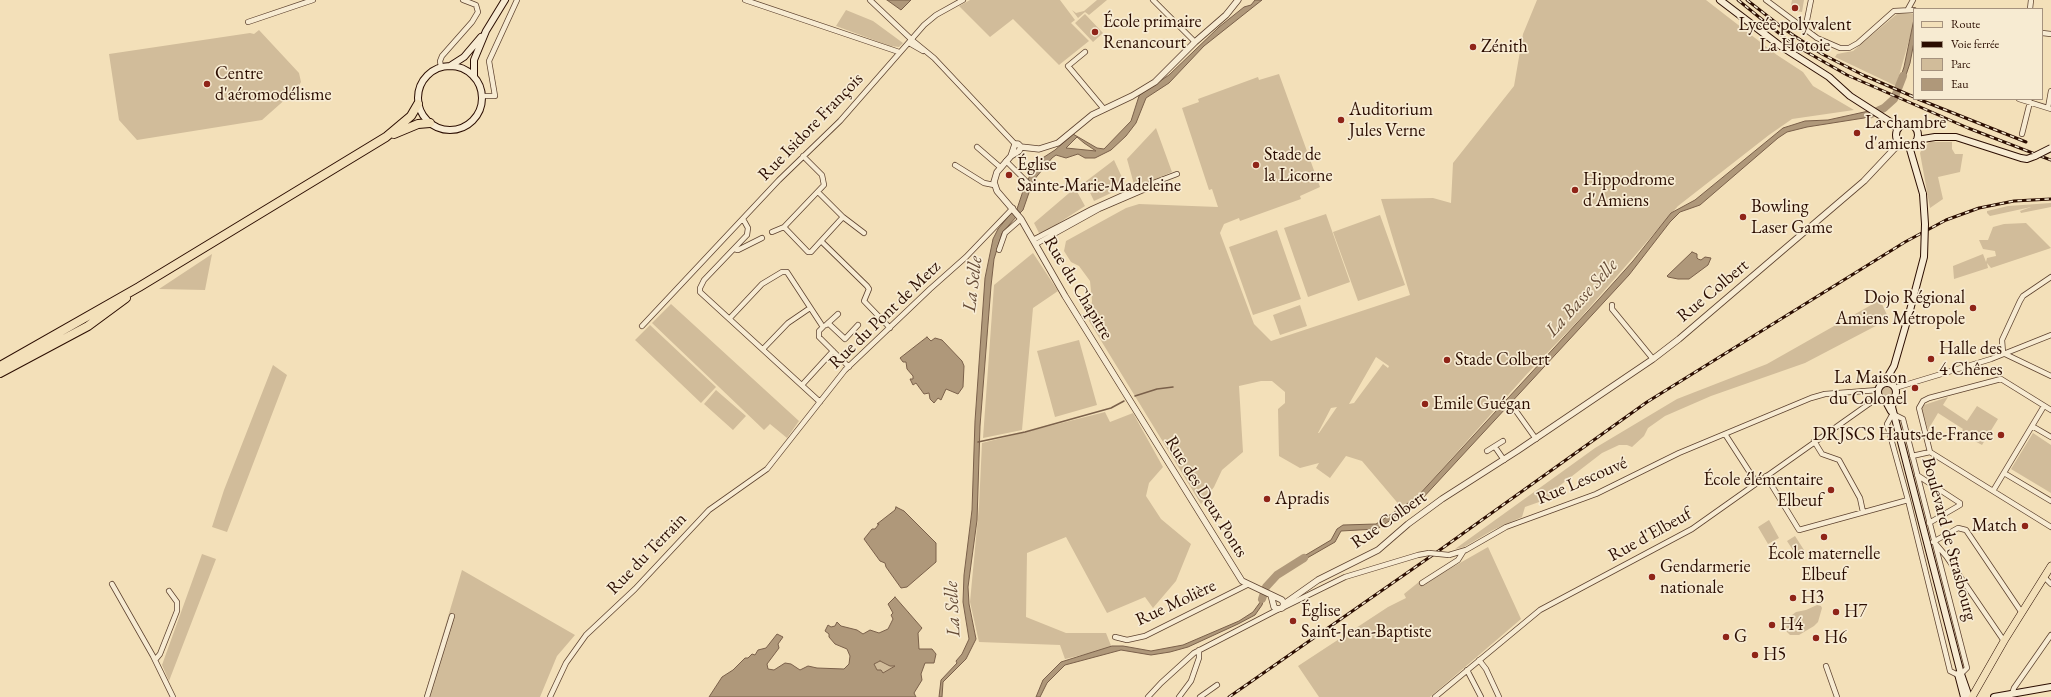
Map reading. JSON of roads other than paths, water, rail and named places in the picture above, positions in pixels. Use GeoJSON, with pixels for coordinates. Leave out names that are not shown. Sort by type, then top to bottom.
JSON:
{"type":"FeatureCollection","features":[{"type":"Feature","properties":{"kind":"highway"},"geometry":{"type":"LineString","coordinates":[[0,366],[139,287],[386,137],[411,116],[418,104]]}},
{"type":"Feature","properties":{"kind":"highway"},"geometry":{"type":"LineString","coordinates":[[386,137],[418,124],[430,123]]}},
{"type":"Feature","properties":{"kind":"highway"},"geometry":{"type":"LineString","coordinates":[[0,373],[88,326],[139,287]]}},
{"type":"Feature","properties":{"kind":"main road"},"geometry":{"type":"LineString","coordinates":[[450,66],[464,57],[486,31],[505,0]]}},
{"type":"Feature","properties":{"kind":"main road"},"geometry":{"type":"LineString","coordinates":[[1720,0],[1779,45],[1826,74],[1850,96],[1882,116],[1898,129]]}},
{"type":"Feature","properties":{"kind":"main road"},"geometry":{"type":"LineString","coordinates":[[474,77],[474,60],[486,31]]}},
{"type":"Feature","properties":{"kind":"main road"},"geometry":{"type":"LineString","coordinates":[[450,66],[465,69],[474,77],[479,84],[482,96],[478,114],[466,126],[447,130],[430,123],[422,114],[418,104],[418,93],[422,82],[431,72],[441,67],[450,66]]}},
{"type":"Feature","properties":{"kind":"main road"},"geometry":{"type":"LineString","coordinates":[[1898,129],[1906,124],[1912,125],[1917,129],[1935,137]]}},
{"type":"Feature","properties":{"kind":"main road"},"geometry":{"type":"LineString","coordinates":[[1894,366],[1894,387],[1896,395],[1893,399],[1885,400],[1879,393],[1894,366],[1910,314],[1924,257],[1925,224],[1923,194],[1906,145],[1897,138],[1898,129]]}},
{"type":"Feature","properties":{"kind":"main road"},"geometry":{"type":"LineString","coordinates":[[1917,129],[1917,140]]}},
{"type":"Feature","properties":{"kind":"main road"},"geometry":{"type":"LineString","coordinates":[[1906,145],[1917,140],[1935,137],[1956,137],[2021,158],[2035,156],[2051,148]]}},
{"type":"Feature","properties":{"kind":"main road"},"geometry":{"type":"LineString","coordinates":[[1884,383],[1894,387]]}},
{"type":"Feature","properties":{"kind":"main road","name":"Boulevard de Strasbourg"},"geometry":{"type":"LineString","coordinates":[[1893,399],[1893,415]]}},
{"type":"Feature","properties":{"kind":"main road","name":"Boulevard de Strasbourg"},"geometry":{"type":"LineString","coordinates":[[1885,400],[1893,415],[1960,674],[1964,697]]}},
{"type":"Feature","properties":{"kind":"main road"},"geometry":{"type":"LineString","coordinates":[[1972,697],[2004,641],[2051,566]]}},
{"type":"Feature","properties":{"kind":"main road","name":"Boulevard de Strasbourg"},"geometry":{"type":"LineString","coordinates":[[1960,674],[1969,697]]}},
{"type":"Feature","properties":{"kind":"main road"},"geometry":{"type":"LineString","coordinates":[[1994,697],[2012,694],[2025,694],[2051,687]]}},
{"type":"Feature","properties":{"kind":"street"},"geometry":{"type":"LineString","coordinates":[[248,22],[313,0]]}},
{"type":"Feature","properties":{"kind":"street"},"geometry":{"type":"LineString","coordinates":[[441,67],[440,61],[442,56],[476,16],[478,7],[462,0]]}},
{"type":"Feature","properties":{"kind":"street"},"geometry":{"type":"LineString","coordinates":[[482,96],[495,96],[489,61],[517,0]]}},
{"type":"Feature","properties":{"kind":"street"},"geometry":{"type":"LineString","coordinates":[[745,0],[899,52]]}},
{"type":"Feature","properties":{"kind":"street","name":"Rue Isidore François"},"geometry":{"type":"LineString","coordinates":[[642,326],[803,156],[840,121],[899,52],[931,18],[963,0]]}},
{"type":"Feature","properties":{"kind":"street"},"geometry":{"type":"LineString","coordinates":[[1153,0],[1195,42]]}},
{"type":"Feature","properties":{"kind":"street"},"geometry":{"type":"LineString","coordinates":[[955,165],[984,183],[994,185],[994,179],[1000,167],[1018,144],[1021,147],[1039,149],[1052,146],[1092,115],[1132,96],[1155,82],[1195,42],[1226,15],[1238,0]]}},
{"type":"Feature","properties":{"kind":"street"},"geometry":{"type":"LineString","coordinates":[[1766,0],[1805,30],[1836,47],[1849,48],[1858,43],[1894,11],[1913,10]]}},
{"type":"Feature","properties":{"kind":"street"},"geometry":{"type":"LineString","coordinates":[[1805,30],[1811,0]]}},
{"type":"Feature","properties":{"kind":"street"},"geometry":{"type":"LineString","coordinates":[[1908,9],[1913,0]]}},
{"type":"Feature","properties":{"kind":"street"},"geometry":{"type":"LineString","coordinates":[[873,1],[910,42],[934,58],[1015,148]]}},
{"type":"Feature","properties":{"kind":"street"},"geometry":{"type":"LineString","coordinates":[[1085,52],[1068,66],[1104,109]]}},
{"type":"Feature","properties":{"kind":"street"},"geometry":{"type":"LineString","coordinates":[[2023,100],[2050,108],[2051,91]]}},
{"type":"Feature","properties":{"kind":"street"},"geometry":{"type":"LineString","coordinates":[[2022,134],[2030,102]]}},
{"type":"Feature","properties":{"kind":"street"},"geometry":{"type":"LineString","coordinates":[[1895,148],[1897,138]]}},
{"type":"Feature","properties":{"kind":"street","name":"Rue Colbert"},"geometry":{"type":"LineString","coordinates":[[1290,600],[1318,580],[1378,550],[1408,524],[1436,504],[1536,439],[1679,340],[1864,181],[1895,148],[1906,145]]}},
{"type":"Feature","properties":{"kind":"street"},"geometry":{"type":"LineString","coordinates":[[977,148],[1000,167]]}},
{"type":"Feature","properties":{"kind":"street"},"geometry":{"type":"LineString","coordinates":[[772,232],[784,227],[824,185],[824,180],[803,156]]}},
{"type":"Feature","properties":{"kind":"street"},"geometry":{"type":"LineString","coordinates":[[1006,161],[1026,182]]}},
{"type":"Feature","properties":{"kind":"street"},"geometry":{"type":"LineString","coordinates":[[1034,242],[1092,209],[1132,191],[1177,175]]}},
{"type":"Feature","properties":{"kind":"street","name":"Rue du Chapitre"},"geometry":{"type":"LineString","coordinates":[[994,185],[1020,217],[1129,401]]}},
{"type":"Feature","properties":{"kind":"street"},"geometry":{"type":"LineString","coordinates":[[818,192],[843,217],[864,233]]}},
{"type":"Feature","properties":{"kind":"street","name":"Rue du Pont de Metz"},"geometry":{"type":"LineString","coordinates":[[784,449],[849,366],[966,257],[1013,209]]}},
{"type":"Feature","properties":{"kind":"street"},"geometry":{"type":"LineString","coordinates":[[784,227],[808,252],[811,252],[843,217]]}},
{"type":"Feature","properties":{"kind":"street"},"geometry":{"type":"LineString","coordinates":[[999,250],[1005,233],[1020,217]]}},
{"type":"Feature","properties":{"kind":"street"},"geometry":{"type":"LineString","coordinates":[[743,219],[748,228],[747,235],[704,280],[700,288],[700,292],[820,402]]}},
{"type":"Feature","properties":{"kind":"street"},"geometry":{"type":"LineString","coordinates":[[734,249],[738,250],[762,238]]}},
{"type":"Feature","properties":{"kind":"street"},"geometry":{"type":"LineString","coordinates":[[821,241],[867,286],[869,289],[864,301],[890,328]]}},
{"type":"Feature","properties":{"kind":"street"},"geometry":{"type":"LineString","coordinates":[[730,318],[762,284],[784,271],[787,272],[823,327]]}},
{"type":"Feature","properties":{"kind":"street"},"geometry":{"type":"LineString","coordinates":[[2003,353],[2002,340],[2023,296],[2051,277]]}},
{"type":"Feature","properties":{"kind":"street"},"geometry":{"type":"LineString","coordinates":[[1612,305],[1612,310],[1653,358]]}},
{"type":"Feature","properties":{"kind":"street"},"geometry":{"type":"LineString","coordinates":[[763,349],[788,323],[810,308]]}},
{"type":"Feature","properties":{"kind":"street"},"geometry":{"type":"LineString","coordinates":[[838,314],[819,331],[819,337],[849,366]]}},
{"type":"Feature","properties":{"kind":"street"},"geometry":{"type":"LineString","coordinates":[[828,323],[845,339],[858,324]]}},
{"type":"Feature","properties":{"kind":"street"},"geometry":{"type":"LineString","coordinates":[[1894,387],[2003,353],[2051,335]]}},
{"type":"Feature","properties":{"kind":"street"},"geometry":{"type":"LineString","coordinates":[[802,385],[833,351]]}},
{"type":"Feature","properties":{"kind":"street"},"geometry":{"type":"LineString","coordinates":[[2003,353],[2051,376]]}},
{"type":"Feature","properties":{"kind":"street"},"geometry":{"type":"LineString","coordinates":[[2051,410],[2001,379],[1929,398],[1923,401],[1919,408],[1930,452],[2051,527]]}},
{"type":"Feature","properties":{"kind":"street","name":"Rue Lescouvé"},"geometry":{"type":"LineString","coordinates":[[1148,697],[1186,660],[1200,650],[1265,616],[1279,604],[1298,600],[1345,577],[1418,555],[1429,553],[1449,555],[1463,552],[1500,530],[1596,494],[1678,453],[1825,394],[1879,393]]}},
{"type":"Feature","properties":{"kind":"street","name":"Rue d'Elbeuf"},"geometry":{"type":"LineString","coordinates":[[1435,697],[1540,610],[1692,529],[1814,442],[1879,393]]}},
{"type":"Feature","properties":{"kind":"street","name":"Rue des Deux Ponts"},"geometry":{"type":"LineString","coordinates":[[1129,401],[1240,578],[1247,585],[1269,595],[1279,604]]}},
{"type":"Feature","properties":{"kind":"street"},"geometry":{"type":"LineString","coordinates":[[1993,491],[2044,406]]}},
{"type":"Feature","properties":{"kind":"street"},"geometry":{"type":"LineString","coordinates":[[1516,411],[1536,439]]}},
{"type":"Feature","properties":{"kind":"street","name":"Boulevard de Strasbourg"},"geometry":{"type":"LineString","coordinates":[[1893,415],[1903,419],[1912,456],[1933,542],[1968,668],[1960,674],[1950,671],[1908,500],[1887,424],[1893,415]]}},
{"type":"Feature","properties":{"kind":"street"},"geometry":{"type":"LineString","coordinates":[[2032,426],[2051,437]]}},
{"type":"Feature","properties":{"kind":"street"},"geometry":{"type":"LineString","coordinates":[[1724,434],[1756,482]]}},
{"type":"Feature","properties":{"kind":"street"},"geometry":{"type":"LineString","coordinates":[[1487,451],[1503,441]]}},
{"type":"Feature","properties":{"kind":"street"},"geometry":{"type":"LineString","coordinates":[[1814,442],[1822,454],[1839,460],[1860,498],[1864,512]]}},
{"type":"Feature","properties":{"kind":"street"},"geometry":{"type":"LineString","coordinates":[[1494,446],[1504,460]]}},
{"type":"Feature","properties":{"kind":"street","name":"Rue du Terrain"},"geometry":{"type":"LineString","coordinates":[[550,697],[566,663],[586,635],[635,589],[709,510],[767,469],[784,449]]}},
{"type":"Feature","properties":{"kind":"street"},"geometry":{"type":"LineString","coordinates":[[1912,456],[1930,452]]}},
{"type":"Feature","properties":{"kind":"street"},"geometry":{"type":"LineString","coordinates":[[2004,472],[2051,500]]}},
{"type":"Feature","properties":{"kind":"street"},"geometry":{"type":"LineString","coordinates":[[1917,475],[1958,500],[1960,505],[1929,523]]}},
{"type":"Feature","properties":{"kind":"street"},"geometry":{"type":"LineString","coordinates":[[1766,476],[1799,530],[1908,500]]}},
{"type":"Feature","properties":{"kind":"street"},"geometry":{"type":"LineString","coordinates":[[2004,641],[1946,556],[1933,542],[1958,528],[1966,530],[2022,613]]}},
{"type":"Feature","properties":{"kind":"street"},"geometry":{"type":"LineString","coordinates":[[1422,583],[1458,560],[1463,552]]}},
{"type":"Feature","properties":{"kind":"street"},"geometry":{"type":"LineString","coordinates":[[2044,577],[2051,584]]}},
{"type":"Feature","properties":{"kind":"street"},"geometry":{"type":"LineString","coordinates":[[112,584],[155,660],[173,697]]}},
{"type":"Feature","properties":{"kind":"street","name":"Rue Molière"},"geometry":{"type":"LineString","coordinates":[[1115,637],[1127,640],[1145,636],[1247,585]]}},
{"type":"Feature","properties":{"kind":"street"},"geometry":{"type":"LineString","coordinates":[[155,660],[160,654],[177,612],[177,602],[169,591]]}},
{"type":"Feature","properties":{"kind":"street"},"geometry":{"type":"LineString","coordinates":[[1279,604],[1290,600]]}},
{"type":"Feature","properties":{"kind":"street","name":"Rue Lescouvé"},"geometry":{"type":"LineString","coordinates":[[1290,600],[1298,600]]}},
{"type":"Feature","properties":{"kind":"street"},"geometry":{"type":"LineString","coordinates":[[427,697],[452,616]]}},
{"type":"Feature","properties":{"kind":"street"},"geometry":{"type":"LineString","coordinates":[[2012,694],[2014,688],[2051,635]]}},
{"type":"Feature","properties":{"kind":"street"},"geometry":{"type":"LineString","coordinates":[[1179,697],[1191,681],[1199,658],[1200,650]]}},
{"type":"Feature","properties":{"kind":"street"},"geometry":{"type":"LineString","coordinates":[[1479,660],[1486,669],[1499,697]]}},
{"type":"Feature","properties":{"kind":"street"},"geometry":{"type":"LineString","coordinates":[[1826,666],[1837,697]]}},
{"type":"Feature","properties":{"kind":"street"},"geometry":{"type":"LineString","coordinates":[[1467,670],[1481,697]]}},
{"type":"Feature","properties":{"kind":"street"},"geometry":{"type":"LineString","coordinates":[[1200,697],[1217,686]]}},
{"type":"Feature","properties":{"kind":"water"},"geometry":{"type":"Polygon","coordinates":[[[887,0],[911,0],[901,10],[887,0]]]}},
{"type":"Feature","properties":{"kind":"water"},"geometry":{"type":"Polygon","coordinates":[[[1255,0],[1262,0],[1204,46],[1169,83],[1146,98],[1136,123],[1126,136],[1111,150],[1095,158],[1085,158],[1078,154],[1066,158],[1056,155],[1052,158],[1033,181],[1023,210],[1020,213],[1017,209],[1023,191],[1031,173],[1041,159],[1055,150],[1073,134],[1097,148],[1104,149],[1131,121],[1141,94],[1169,75],[1219,27],[1244,7],[1251,5],[1255,0]],[[1077,137],[1066,148],[1096,151],[1077,137]]]}},
{"type":"Feature","properties":{"kind":"water"},"geometry":{"type":"Polygon","coordinates":[[[1913,24],[1913,47],[1910,63],[1902,87],[1898,85],[1904,67],[1913,24]]]}},
{"type":"Feature","properties":{"kind":"water"},"geometry":{"type":"Polygon","coordinates":[[[1878,109],[1882,112],[1864,118],[1807,127],[1787,132],[1700,205],[1680,212],[1670,222],[1629,275],[1421,500],[1377,529],[1341,531],[1335,542],[1295,565],[1294,562],[1331,540],[1337,529],[1343,525],[1376,524],[1417,497],[1633,261],[1671,213],[1695,200],[1783,128],[1805,121],[1828,120],[1878,109]]]}},
{"type":"Feature","properties":{"kind":"water"},"geometry":{"type":"Polygon","coordinates":[[[1012,212],[1016,217],[1002,233],[994,259],[991,286],[980,426],[977,520],[968,587],[969,604],[976,639],[966,659],[943,682],[942,697],[939,697],[941,680],[957,663],[956,661],[962,654],[969,639],[963,602],[964,575],[972,510],[975,421],[985,278],[993,239],[998,229],[1012,212]]]}},
{"type":"Feature","properties":{"kind":"water"},"geometry":{"type":"Polygon","coordinates":[[[1692,252],[1697,254],[1697,258],[1701,260],[1705,257],[1711,258],[1708,265],[1689,279],[1678,279],[1667,276],[1692,252]]]}},
{"type":"Feature","properties":{"kind":"water"},"geometry":{"type":"Polygon","coordinates":[[[927,337],[931,341],[935,338],[942,340],[962,361],[964,366],[963,387],[958,394],[946,389],[941,400],[938,398],[934,403],[930,399],[929,393],[924,394],[916,383],[913,385],[910,379],[913,379],[913,376],[907,369],[906,362],[903,362],[900,358],[927,337]]]}},
{"type":"Feature","properties":{"kind":"water"},"geometry":{"type":"Polygon","coordinates":[[[896,507],[904,511],[936,543],[936,562],[907,587],[901,588],[886,567],[885,563],[880,561],[864,539],[872,529],[875,529],[879,524],[877,524],[895,510],[896,507]]]}},
{"type":"Feature","properties":{"kind":"water"},"geometry":{"type":"Polygon","coordinates":[[[1262,592],[1265,594],[1262,605],[1255,615],[1238,624],[1188,647],[1170,652],[1151,655],[1121,650],[1065,665],[1047,683],[1040,697],[1036,697],[1043,680],[1061,662],[1112,646],[1123,646],[1151,651],[1183,645],[1239,621],[1253,612],[1261,601],[1262,592]]]}},
{"type":"Feature","properties":{"kind":"water"},"geometry":{"type":"Polygon","coordinates":[[[895,597],[922,628],[918,633],[919,649],[932,649],[936,654],[934,663],[925,663],[921,674],[922,680],[914,693],[916,697],[709,697],[722,677],[733,670],[745,658],[748,658],[752,654],[755,655],[758,650],[766,648],[777,634],[783,637],[778,644],[779,648],[767,664],[768,669],[774,670],[785,663],[791,664],[800,670],[808,666],[817,668],[844,669],[849,664],[850,656],[847,649],[835,644],[829,637],[829,634],[825,631],[828,625],[831,627],[835,626],[837,622],[841,626],[857,630],[863,634],[870,630],[879,633],[888,629],[893,619],[891,615],[893,613],[888,604],[895,597]],[[880,661],[874,664],[877,670],[881,670],[883,673],[895,666],[890,666],[880,661]]]}},
{"type":"Feature","properties":{"kind":"waterway","name":"La Basse Selle"},"geometry":{"type":"LineString","coordinates":[[1871,114],[1884,108],[1894,99],[1903,76]]}},
{"type":"Feature","properties":{"kind":"waterway"},"geometry":{"type":"LineString","coordinates":[[1135,396],[1157,389],[1173,387]]}},
{"type":"Feature","properties":{"kind":"waterway"},"geometry":{"type":"LineString","coordinates":[[978,442],[1025,432],[1111,408],[1124,401]]}},
{"type":"Feature","properties":{"kind":"waterway","name":"La Basse Selle"},"geometry":{"type":"LineString","coordinates":[[1262,599],[1266,587],[1277,575],[1304,558]]}},
{"type":"Feature","properties":{"kind":"railway"},"geometry":{"type":"LineString","coordinates":[[1738,0],[1791,43],[1847,75],[1968,128],[2051,160]]}},
{"type":"Feature","properties":{"kind":"railway"},"geometry":{"type":"LineString","coordinates":[[1747,0],[1784,29],[1822,54],[1863,75],[1913,97]]}},
{"type":"Feature","properties":{"kind":"railway"},"geometry":{"type":"LineString","coordinates":[[1921,100],[2026,142]]}},
{"type":"Feature","properties":{"kind":"railway"},"geometry":{"type":"LineString","coordinates":[[1229,697],[1437,552],[1647,402],[1905,242],[1946,220],[1979,208],[2014,201],[2051,199]]}},
{"type":"Feature","properties":{"kind":"place","name":"Lycée polyvalent La Hotoie"},"geometry":{"type":"Point","coordinates":[1795,8]}},
{"type":"Feature","properties":{"kind":"place","name":"École primaire Renancourt"},"geometry":{"type":"Point","coordinates":[1095,32]}},
{"type":"Feature","properties":{"kind":"place","name":"Zénith"},"geometry":{"type":"Point","coordinates":[1473,47]}},
{"type":"Feature","properties":{"kind":"place","name":"Centre d'aéromodélisme"},"geometry":{"type":"Point","coordinates":[207,84]}},
{"type":"Feature","properties":{"kind":"place","name":"Auditorium Jules Verne"},"geometry":{"type":"Point","coordinates":[1341,120]}},
{"type":"Feature","properties":{"kind":"place","name":"La chambre d'amiens"},"geometry":{"type":"Point","coordinates":[1857,133]}},
{"type":"Feature","properties":{"kind":"place","name":"Stade de la Licorne"},"geometry":{"type":"Point","coordinates":[1256,165]}},
{"type":"Feature","properties":{"kind":"place","name":"Église Sainte-Marie-Madeleine"},"geometry":{"type":"Point","coordinates":[1009,175]}},
{"type":"Feature","properties":{"kind":"place","name":"Hippodrome d'Amiens"},"geometry":{"type":"Point","coordinates":[1575,190]}},
{"type":"Feature","properties":{"kind":"place","name":"Bowling Laser Game"},"geometry":{"type":"Point","coordinates":[1743,217]}},
{"type":"Feature","properties":{"kind":"place","name":"Dojo Régional Amiens Métropole"},"geometry":{"type":"Point","coordinates":[1973,308]}},
{"type":"Feature","properties":{"kind":"place","name":"Halle des 4 Chênes"},"geometry":{"type":"Point","coordinates":[1931,359]}},
{"type":"Feature","properties":{"kind":"place","name":"Stade Colbert"},"geometry":{"type":"Point","coordinates":[1447,360]}},
{"type":"Feature","properties":{"kind":"place","name":"La Maison du Colonel"},"geometry":{"type":"Point","coordinates":[1915,388]}},
{"type":"Feature","properties":{"kind":"place","name":"Emile Guégan"},"geometry":{"type":"Point","coordinates":[1425,404]}},
{"type":"Feature","properties":{"kind":"place","name":"DRJSCS Hauts-de-France"},"geometry":{"type":"Point","coordinates":[2001,435]}},
{"type":"Feature","properties":{"kind":"place","name":"École élémentaire Elbeuf"},"geometry":{"type":"Point","coordinates":[1831,490]}},
{"type":"Feature","properties":{"kind":"place","name":"Apradis"},"geometry":{"type":"Point","coordinates":[1267,499]}},
{"type":"Feature","properties":{"kind":"place","name":"Match"},"geometry":{"type":"Point","coordinates":[2025,526]}},
{"type":"Feature","properties":{"kind":"place","name":"École maternelle Elbeuf"},"geometry":{"type":"Point","coordinates":[1824,537]}},
{"type":"Feature","properties":{"kind":"place","name":"Gendarmerie nationale"},"geometry":{"type":"Point","coordinates":[1652,577]}},
{"type":"Feature","properties":{"kind":"place","name":"H3"},"geometry":{"type":"Point","coordinates":[1793,598]}},
{"type":"Feature","properties":{"kind":"place","name":"H7"},"geometry":{"type":"Point","coordinates":[1836,612]}},
{"type":"Feature","properties":{"kind":"place","name":"Église Saint-Jean-Baptiste"},"geometry":{"type":"Point","coordinates":[1293,621]}},
{"type":"Feature","properties":{"kind":"place","name":"H4"},"geometry":{"type":"Point","coordinates":[1772,625]}},
{"type":"Feature","properties":{"kind":"place","name":"G"},"geometry":{"type":"Point","coordinates":[1726,637]}},
{"type":"Feature","properties":{"kind":"place","name":"H6"},"geometry":{"type":"Point","coordinates":[1816,638]}},
{"type":"Feature","properties":{"kind":"place","name":"H5"},"geometry":{"type":"Point","coordinates":[1755,655]}},
{"type":"Feature","properties":{"kind":"water label","name":"La Selle"},"geometry":{"type":"Point","coordinates":[973,284]}},
{"type":"Feature","properties":{"kind":"water label","name":"La Selle"},"geometry":{"type":"Point","coordinates":[953,609]}}]}
